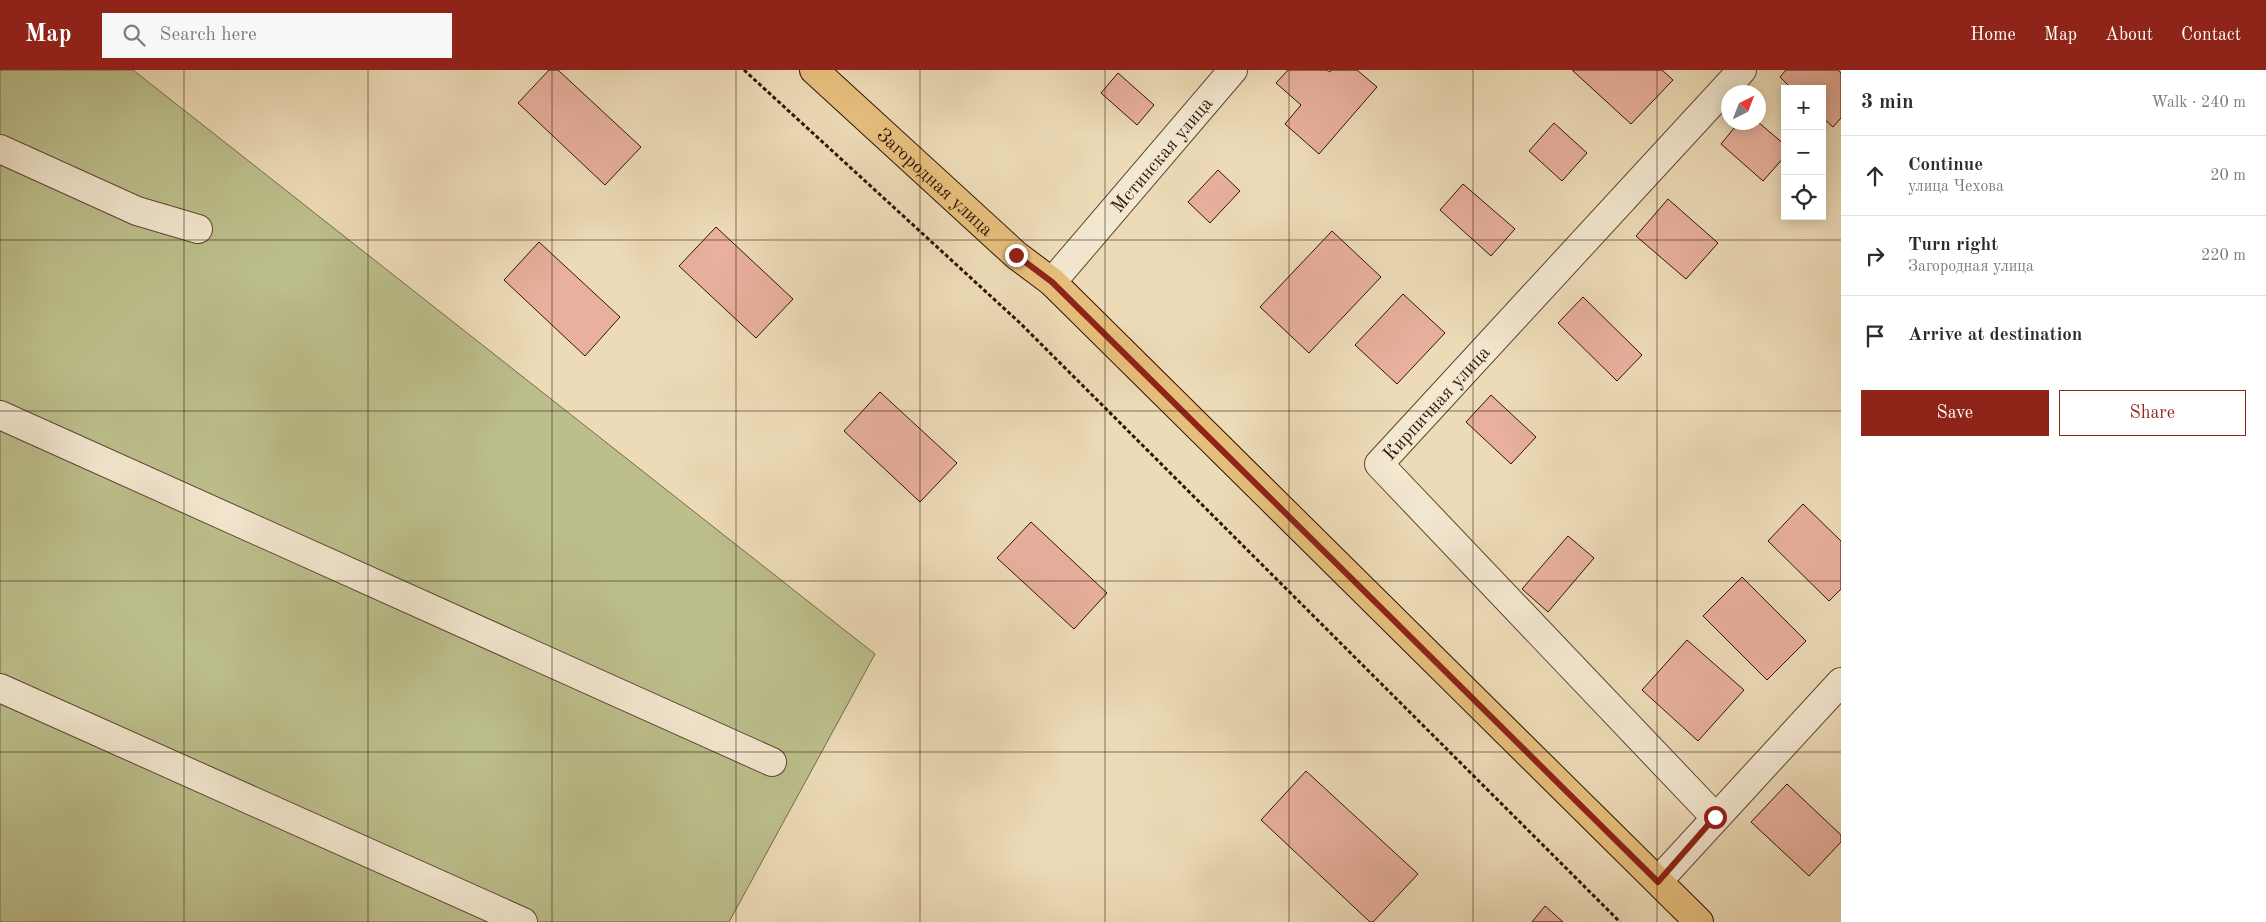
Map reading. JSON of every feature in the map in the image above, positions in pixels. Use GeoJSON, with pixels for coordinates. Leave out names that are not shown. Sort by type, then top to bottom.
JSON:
{"type":"FeatureCollection","features":[{"type":"Feature","properties":{"kind":"main road","name":"Загородная улица"},"geometry":{"type":"LineString","coordinates":[[814,70],[1016,255],[1052,282],[1699,922]]}},
{"type":"Feature","properties":{"kind":"street","name":"Мстинская улица"},"geometry":{"type":"LineString","coordinates":[[1052,282],[1089,241],[1233,70]]}},
{"type":"Feature","properties":{"kind":"street","name":"Кирпичная улица"},"geometry":{"type":"LineString","coordinates":[[1715,817],[1379,464],[1742,70]]}},
{"type":"Feature","properties":{"kind":"street"},"geometry":{"type":"LineString","coordinates":[[0,149],[137,211],[198,229]]}},
{"type":"Feature","properties":{"kind":"street"},"geometry":{"type":"LineString","coordinates":[[0,415],[772,762]]}},
{"type":"Feature","properties":{"kind":"street"},"geometry":{"type":"LineString","coordinates":[[1658,882],[1715,817],[1841,682]]}},
{"type":"Feature","properties":{"kind":"street"},"geometry":{"type":"LineString","coordinates":[[0,688],[523,922]]}},
{"type":"Feature","properties":{"kind":"path"},"geometry":{"type":"LineString","coordinates":[[744,70],[1020,323],[1620,922]]}},
{"type":"Feature","properties":{"kind":"green space"},"geometry":{"type":"Polygon","coordinates":[[[0,70],[133,70],[875,654],[729,922],[0,922],[0,70]]]}},
{"type":"Feature","properties":{"kind":"building"},"geometry":{"type":"Polygon","coordinates":[[[549,70],[558,70],[641,147],[605,185],[518,103],[549,70]]]}},
{"type":"Feature","properties":{"kind":"building"},"geometry":{"type":"Polygon","coordinates":[[[1288,70],[1327,70],[1330,72],[1331,70],[1357,70],[1377,87],[1319,154],[1285,124],[1301,105],[1276,83],[1288,70]]]}},
{"type":"Feature","properties":{"kind":"building"},"geometry":{"type":"Polygon","coordinates":[[[1572,70],[1662,70],[1673,80],[1631,124],[1572,70]]]}},
{"type":"Feature","properties":{"kind":"building"},"geometry":{"type":"Polygon","coordinates":[[[1786,70],[1838,70],[1841,73],[1841,118],[1833,127],[1826,121],[1826,85],[1788,85],[1780,77],[1786,70]]]}},
{"type":"Feature","properties":{"kind":"building"},"geometry":{"type":"Polygon","coordinates":[[[1118,73],[1154,105],[1137,125],[1101,93],[1118,73]]]}},
{"type":"Feature","properties":{"kind":"building"},"geometry":{"type":"Polygon","coordinates":[[[1554,123],[1587,153],[1562,181],[1529,151],[1554,123]]]}},
{"type":"Feature","properties":{"kind":"building"},"geometry":{"type":"Polygon","coordinates":[[[1766,129],[1781,142],[1781,161],[1763,181],[1721,144],[1732,130],[1766,129]]]}},
{"type":"Feature","properties":{"kind":"building"},"geometry":{"type":"Polygon","coordinates":[[[1218,170],[1240,191],[1210,223],[1188,202],[1218,170]]]}},
{"type":"Feature","properties":{"kind":"building"},"geometry":{"type":"Polygon","coordinates":[[[1463,184],[1515,229],[1491,256],[1440,210],[1463,184]]]}},
{"type":"Feature","properties":{"kind":"building"},"geometry":{"type":"Polygon","coordinates":[[[1668,199],[1718,243],[1686,279],[1636,236],[1668,199]]]}},
{"type":"Feature","properties":{"kind":"building"},"geometry":{"type":"Polygon","coordinates":[[[716,227],[793,299],[756,338],[679,266],[716,227]]]}},
{"type":"Feature","properties":{"kind":"building"},"geometry":{"type":"Polygon","coordinates":[[[1332,231],[1381,277],[1309,353],[1260,307],[1332,231]]]}},
{"type":"Feature","properties":{"kind":"building"},"geometry":{"type":"Polygon","coordinates":[[[539,242],[620,317],[585,356],[504,280],[539,242]]]}},
{"type":"Feature","properties":{"kind":"building"},"geometry":{"type":"Polygon","coordinates":[[[1403,294],[1445,333],[1397,384],[1355,345],[1403,294]]]}},
{"type":"Feature","properties":{"kind":"building"},"geometry":{"type":"Polygon","coordinates":[[[1583,297],[1642,355],[1617,381],[1558,323],[1583,297]]]}},
{"type":"Feature","properties":{"kind":"building"},"geometry":{"type":"Polygon","coordinates":[[[880,392],[957,463],[920,502],[844,431],[880,392]]]}},
{"type":"Feature","properties":{"kind":"building"},"geometry":{"type":"Polygon","coordinates":[[[1491,395],[1536,437],[1511,464],[1466,422],[1491,395]]]}},
{"type":"Feature","properties":{"kind":"building"},"geometry":{"type":"Polygon","coordinates":[[[1803,504],[1841,541],[1841,589],[1829,601],[1768,541],[1803,504]]]}},
{"type":"Feature","properties":{"kind":"building"},"geometry":{"type":"Polygon","coordinates":[[[1031,522],[1107,593],[1074,629],[997,558],[1031,522]]]}},
{"type":"Feature","properties":{"kind":"building"},"geometry":{"type":"Polygon","coordinates":[[[1568,536],[1594,558],[1548,612],[1522,589],[1568,536]]]}},
{"type":"Feature","properties":{"kind":"building"},"geometry":{"type":"Polygon","coordinates":[[[1742,577],[1806,641],[1767,680],[1703,616],[1742,577]]]}},
{"type":"Feature","properties":{"kind":"building"},"geometry":{"type":"Polygon","coordinates":[[[1687,640],[1744,690],[1698,741],[1642,690],[1687,640]]]}},
{"type":"Feature","properties":{"kind":"building"},"geometry":{"type":"Polygon","coordinates":[[[1306,771],[1418,874],[1373,922],[1370,922],[1261,820],[1306,771]]]}},
{"type":"Feature","properties":{"kind":"building"},"geometry":{"type":"Polygon","coordinates":[[[1787,784],[1841,835],[1841,842],[1809,876],[1751,822],[1787,784]]]}},
{"type":"Feature","properties":{"kind":"building"},"geometry":{"type":"Polygon","coordinates":[[[1545,906],[1563,922],[1532,922],[1545,906]]]}},
{"type":"Feature","properties":{"kind":"route"},"geometry":{"type":"LineString","coordinates":[[1016,255],[1052,282],[1658,882],[1715,817]]}}]}
